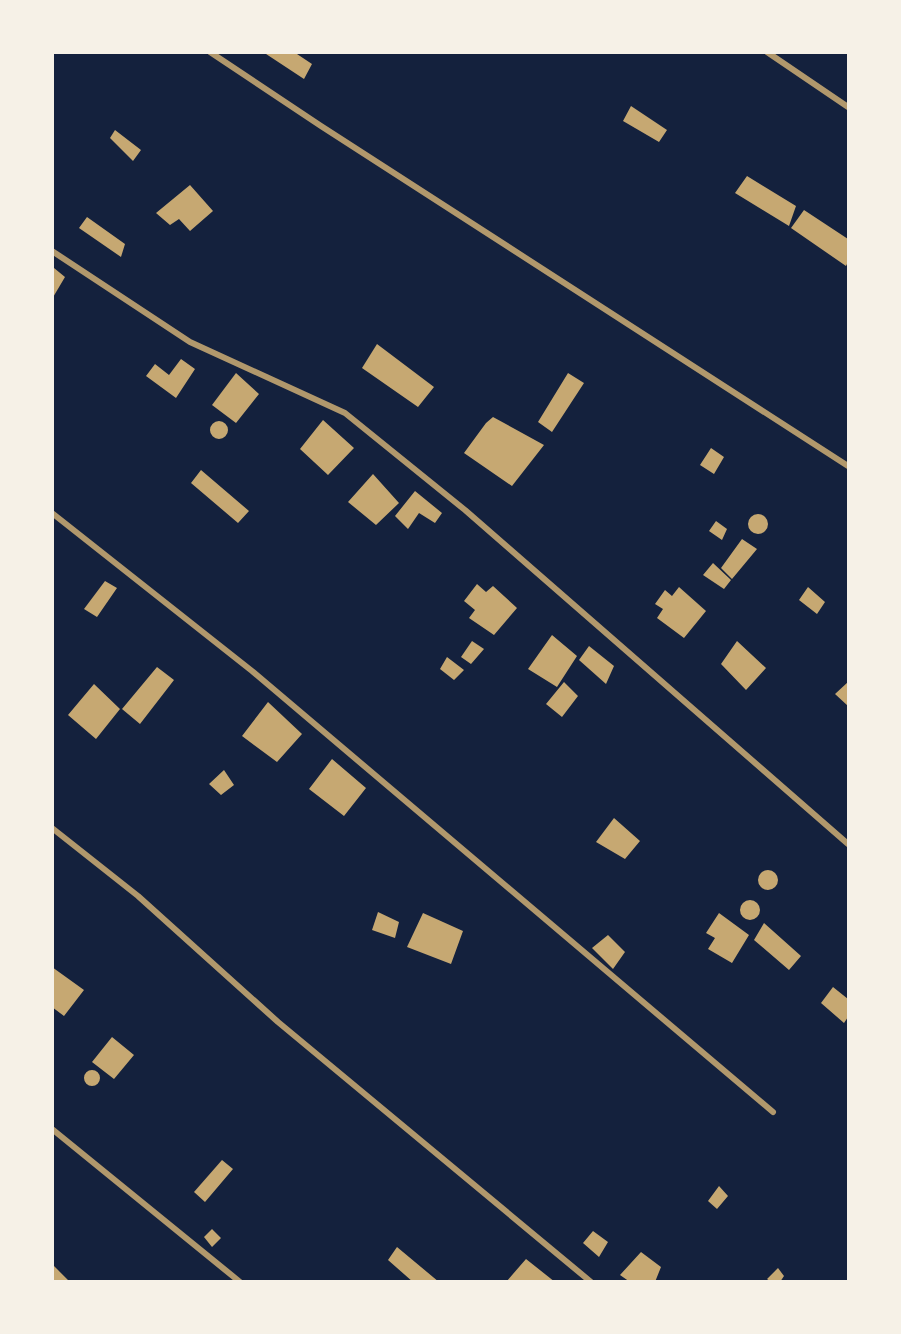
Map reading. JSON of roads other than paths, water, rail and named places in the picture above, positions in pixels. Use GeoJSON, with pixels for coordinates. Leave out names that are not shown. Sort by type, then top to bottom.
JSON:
{"type":"FeatureCollection","features":[{"type":"Feature","properties":{"kind":"street"},"geometry":{"type":"LineString","coordinates":[[210,52],[849,466]]}},
{"type":"Feature","properties":{"kind":"street"},"geometry":{"type":"LineString","coordinates":[[767,52],[849,107]]}},
{"type":"Feature","properties":{"kind":"street"},"geometry":{"type":"LineString","coordinates":[[52,251],[190,342],[345,413],[465,510],[849,844]]}},
{"type":"Feature","properties":{"kind":"street"},"geometry":{"type":"LineString","coordinates":[[52,513],[252,671],[773,1112]]}},
{"type":"Feature","properties":{"kind":"street"},"geometry":{"type":"LineString","coordinates":[[52,828],[138,896],[278,1022],[591,1281]]}},
{"type":"Feature","properties":{"kind":"street"},"geometry":{"type":"LineString","coordinates":[[52,1129],[240,1281]]}}]}
